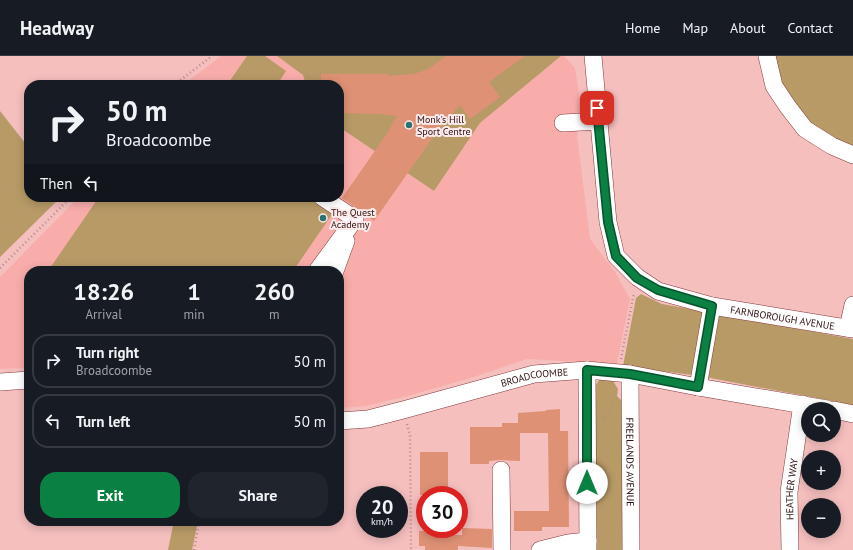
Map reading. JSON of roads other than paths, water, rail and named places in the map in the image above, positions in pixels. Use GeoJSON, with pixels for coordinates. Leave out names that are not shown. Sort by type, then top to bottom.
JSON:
{"type":"FeatureCollection","features":[{"type":"Feature","properties":{"kind":"street","name":"FARNBOROUGH AVENUE"},"geometry":{"type":"LineString","coordinates":[[593,56],[608,222],[616,256],[637,278],[658,290],[712,306],[851,328]]}},
{"type":"Feature","properties":{"kind":"street"},"geometry":{"type":"LineString","coordinates":[[767,56],[774,86],[805,129],[832,146],[853,155]]}},
{"type":"Feature","properties":{"kind":"street"},"geometry":{"type":"LineString","coordinates":[[563,123],[599,121]]}},
{"type":"Feature","properties":{"kind":"street"},"geometry":{"type":"LineString","coordinates":[[329,202],[354,219]]}},
{"type":"Feature","properties":{"kind":"street"},"geometry":{"type":"LineString","coordinates":[[321,266],[354,219]]}},
{"type":"Feature","properties":{"kind":"street"},"geometry":{"type":"LineString","coordinates":[[337,266],[354,219]]}},
{"type":"Feature","properties":{"kind":"street"},"geometry":{"type":"LineString","coordinates":[[851,328],[853,305]]}},
{"type":"Feature","properties":{"kind":"street"},"geometry":{"type":"LineString","coordinates":[[698,387],[712,306]]}},
{"type":"Feature","properties":{"kind":"street"},"geometry":{"type":"LineString","coordinates":[[540,550],[588,545],[587,370]]}},
{"type":"Feature","properties":{"kind":"street","name":"BROADCOOMBE"},"geometry":{"type":"LineString","coordinates":[[344,421],[368,419],[534,374],[587,370],[626,378],[698,387],[801,404]]}},
{"type":"Feature","properties":{"kind":"street","name":"FREELANDS AVENUE"},"geometry":{"type":"LineString","coordinates":[[626,378],[631,550]]}},
{"type":"Feature","properties":{"kind":"street"},"geometry":{"type":"LineString","coordinates":[[0,382],[24,380]]}},
{"type":"Feature","properties":{"kind":"street","name":"HEATHER WAY"},"geometry":{"type":"LineString","coordinates":[[790,550],[789,492],[801,411]]}},
{"type":"Feature","properties":{"kind":"street"},"geometry":{"type":"LineString","coordinates":[[841,411],[853,414]]}},
{"type":"Feature","properties":{"kind":"street"},"geometry":{"type":"LineString","coordinates":[[501,470],[502,550]]}},
{"type":"Feature","properties":{"kind":"place","name":"Monk's Hill Sport Centre"},"geometry":{"type":"Point","coordinates":[409,125]}},
{"type":"Feature","properties":{"kind":"place","name":"The Quest Academy"},"geometry":{"type":"Point","coordinates":[323,218]}}]}
